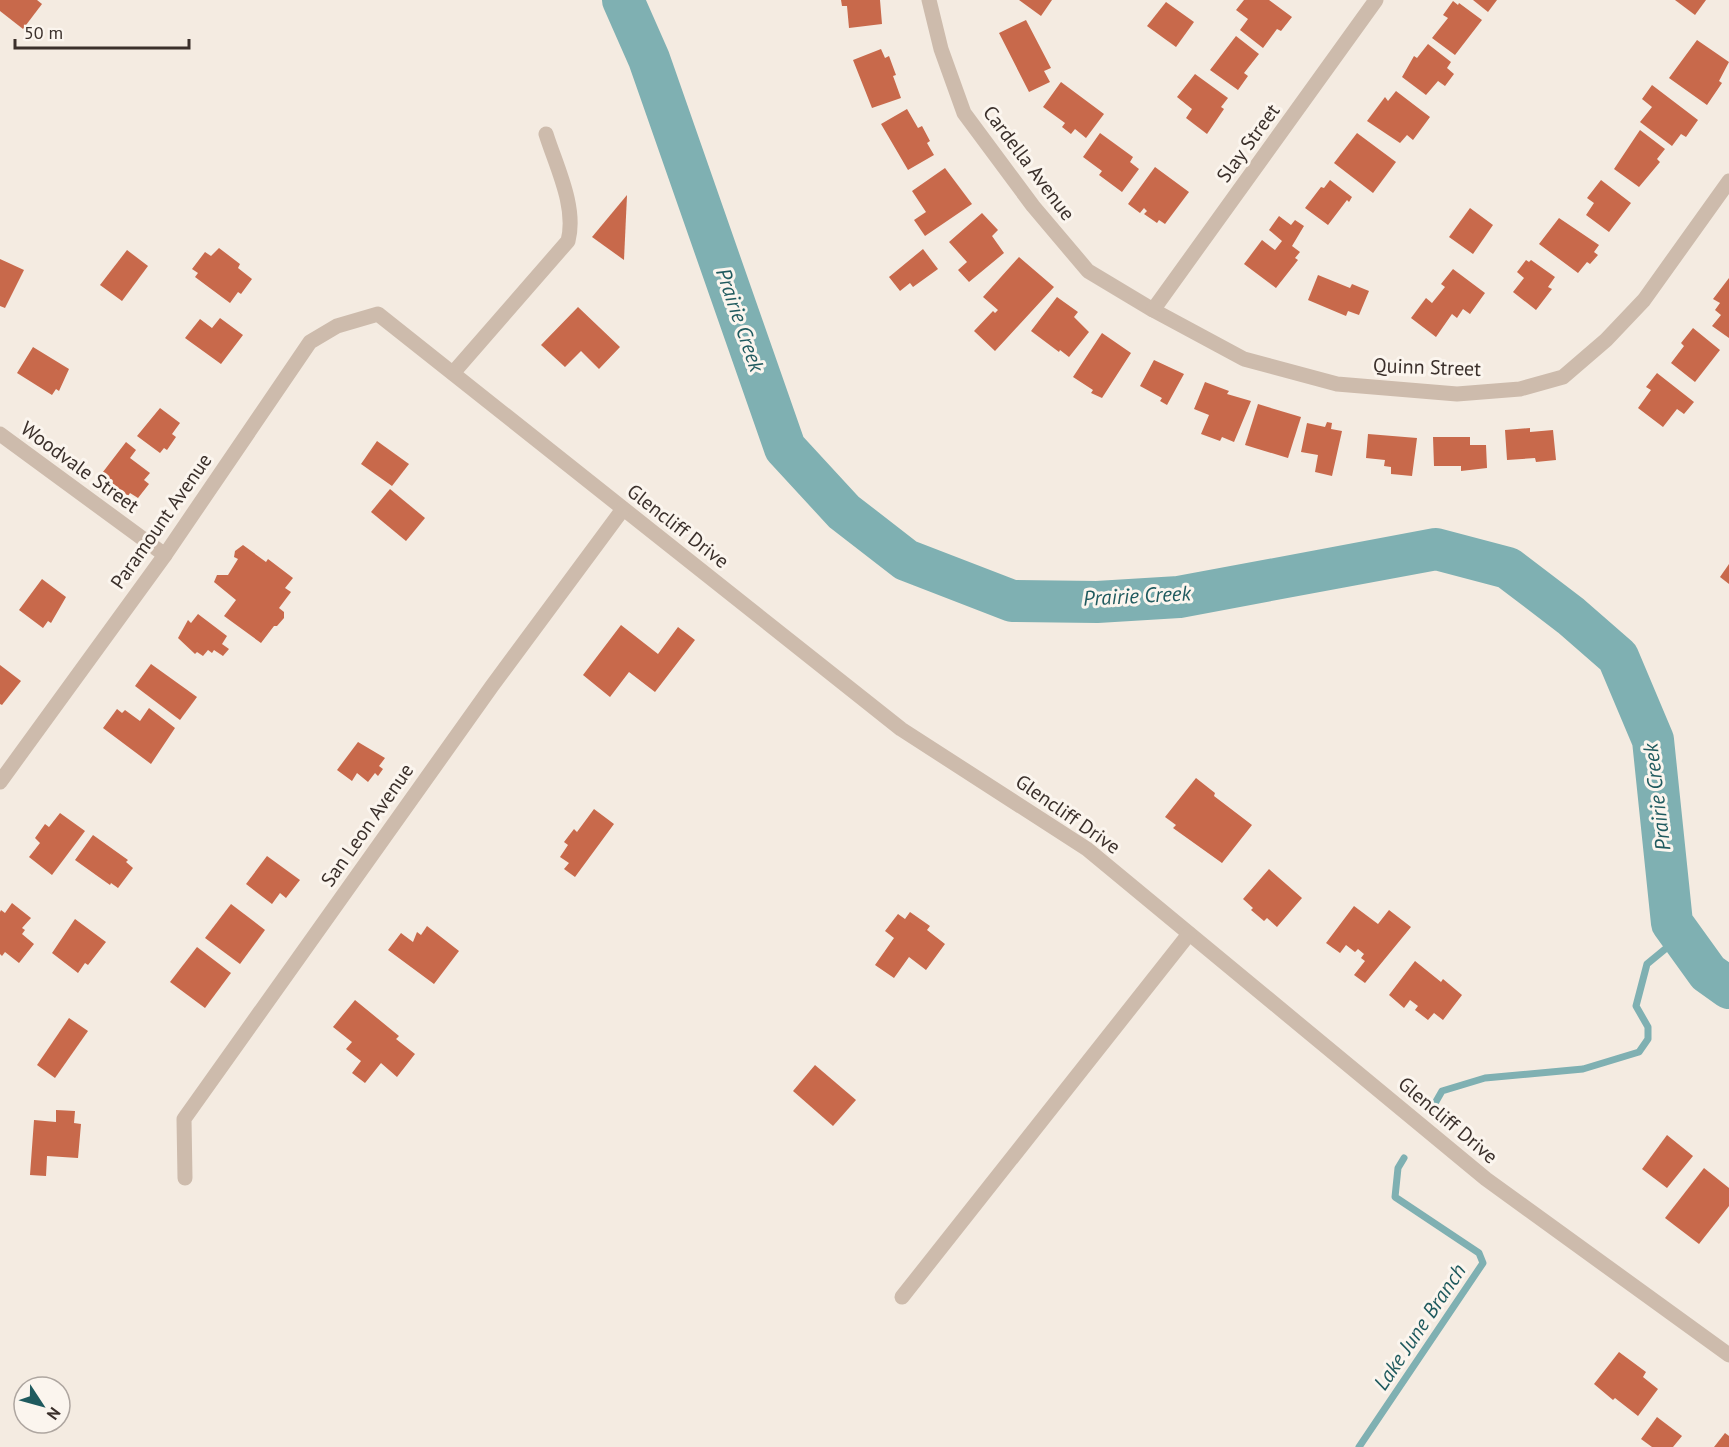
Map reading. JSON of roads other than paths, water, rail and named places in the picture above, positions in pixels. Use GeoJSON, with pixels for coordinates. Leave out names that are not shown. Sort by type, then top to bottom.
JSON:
{"type":"FeatureCollection","features":[{"type":"Feature","properties":{"kind":"street","name":"Cardella Avenue"},"geometry":{"type":"LineString","coordinates":[[929,0],[941,48],[964,113],[1033,206],[1088,271],[1153,310]]}},
{"type":"Feature","properties":{"kind":"street","name":"Slay Street"},"geometry":{"type":"LineString","coordinates":[[1153,310],[1376,0]]}},
{"type":"Feature","properties":{"kind":"street"},"geometry":{"type":"LineString","coordinates":[[453,373],[568,241],[570,231],[566,197],[546,134]]}},
{"type":"Feature","properties":{"kind":"street","name":"Quinn Street"},"geometry":{"type":"LineString","coordinates":[[1153,310],[1244,359],[1337,384],[1457,394],[1520,389],[1563,377],[1606,340],[1644,300],[1729,181]]}},
{"type":"Feature","properties":{"kind":"street","name":"Glencliff Drive"},"geometry":{"type":"LineString","coordinates":[[378,314],[901,729],[1087,849],[1486,1179],[1729,1355]]}},
{"type":"Feature","properties":{"kind":"street","name":"Paramount Avenue"},"geometry":{"type":"LineString","coordinates":[[0,782],[165,555],[310,342],[337,326],[378,314]]}},
{"type":"Feature","properties":{"kind":"street","name":"Woodvale Street"},"geometry":{"type":"LineString","coordinates":[[0,434],[165,555]]}},
{"type":"Feature","properties":{"kind":"street","name":"San Leon Avenue"},"geometry":{"type":"LineString","coordinates":[[185,1179],[184,1119],[492,686],[623,509]]}},
{"type":"Feature","properties":{"kind":"street"},"geometry":{"type":"LineString","coordinates":[[902,1297],[1189,934]]}},
{"type":"Feature","properties":{"kind":"waterway","name":"Prairie Creek"},"geometry":{"type":"LineString","coordinates":[[623,0],[649,59],[785,448],[844,512],[906,560],[1012,601],[1097,602],[1179,597],[1436,549],[1508,568],[1571,616],[1618,657],[1653,740],[1672,923],[1708,973],[1729,988]]}},
{"type":"Feature","properties":{"kind":"waterway","name":"Lake June Branch"},"geometry":{"type":"LineString","coordinates":[[1430,1112],[1442,1091],[1485,1078],[1583,1069],[1639,1052],[1648,1039],[1648,1027],[1636,1006],[1647,964],[1681,936]]}},
{"type":"Feature","properties":{"kind":"waterway","name":"Lake June Branch"},"geometry":{"type":"LineString","coordinates":[[1359,1447],[1483,1263],[1479,1253],[1395,1197],[1398,1168],[1404,1158]]}}]}
